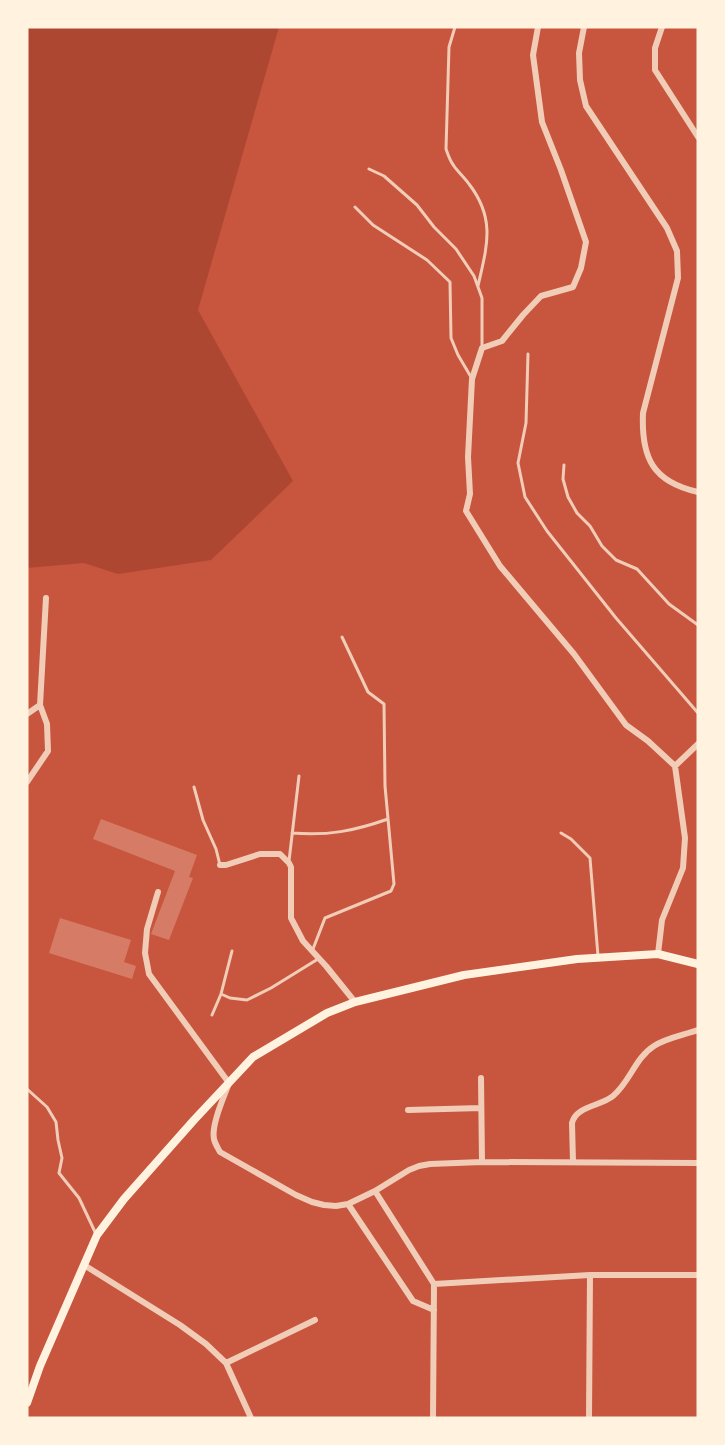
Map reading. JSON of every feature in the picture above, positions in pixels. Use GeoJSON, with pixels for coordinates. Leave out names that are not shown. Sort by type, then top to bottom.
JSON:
{"type":"FeatureCollection","features":[{"type":"Feature","properties":{"kind":"main road"},"geometry":{"type":"LineString","coordinates":[[27,1403],[40,1366],[97,1235],[124,1199],[253,1057],[327,1013],[355,1002],[464,975],[577,959],[658,954],[698,964]]}},
{"type":"Feature","properties":{"kind":"street"},"geometry":{"type":"LineString","coordinates":[[538,27],[533,55],[542,122],[586,242],[581,268],[573,287],[542,296],[502,341],[482,348],[472,379],[468,441],[470,494],[466,511],[500,566],[574,654],[626,725],[648,741],[675,766],[685,838],[683,868],[662,920],[658,954]]}},
{"type":"Feature","properties":{"kind":"street"},"geometry":{"type":"LineString","coordinates":[[584,27],[579,53],[580,80],[586,106],[667,228],[677,251],[678,278],[643,414],[642,435],[647,455],[660,476],[683,489],[698,492]]}},
{"type":"Feature","properties":{"kind":"street"},"geometry":{"type":"LineString","coordinates":[[662,27],[655,48],[655,70],[698,137]]}},
{"type":"Feature","properties":{"kind":"street"},"geometry":{"type":"LineString","coordinates":[[27,782],[48,751],[47,724],[40,705],[46,598]]}},
{"type":"Feature","properties":{"kind":"street"},"geometry":{"type":"LineString","coordinates":[[27,714],[40,705]]}},
{"type":"Feature","properties":{"kind":"street"},"geometry":{"type":"LineString","coordinates":[[675,766],[698,744]]}},
{"type":"Feature","properties":{"kind":"street"},"geometry":{"type":"LineString","coordinates":[[220,865],[260,854],[280,854],[289,863],[291,867],[291,918],[303,941],[355,1002]]}},
{"type":"Feature","properties":{"kind":"street"},"geometry":{"type":"LineString","coordinates":[[158,892],[147,929],[145,953],[149,974],[228,1083],[213,1129],[216,1145],[220,1152],[296,1195],[312,1202],[336,1206],[348,1204],[409,1170],[430,1164],[483,1162],[698,1163]]}},
{"type":"Feature","properties":{"kind":"street"},"geometry":{"type":"LineString","coordinates":[[573,1162],[573,1118],[578,1113],[613,1096],[646,1051],[657,1044],[698,1030]]}},
{"type":"Feature","properties":{"kind":"street"},"geometry":{"type":"LineString","coordinates":[[480,1078],[483,1162]]}},
{"type":"Feature","properties":{"kind":"street"},"geometry":{"type":"LineString","coordinates":[[408,1110],[481,1108]]}},
{"type":"Feature","properties":{"kind":"street"},"geometry":{"type":"LineString","coordinates":[[375,1191],[434,1284],[433,1418]]}},
{"type":"Feature","properties":{"kind":"street"},"geometry":{"type":"LineString","coordinates":[[348,1204],[413,1301],[434,1310]]}},
{"type":"Feature","properties":{"kind":"street"},"geometry":{"type":"LineString","coordinates":[[84,1265],[180,1325],[206,1344],[226,1363],[251,1418]]}},
{"type":"Feature","properties":{"kind":"street"},"geometry":{"type":"LineString","coordinates":[[434,1284],[590,1275],[698,1275]]}},
{"type":"Feature","properties":{"kind":"street"},"geometry":{"type":"LineString","coordinates":[[589,1418],[590,1275]]}},
{"type":"Feature","properties":{"kind":"street"},"geometry":{"type":"LineString","coordinates":[[226,1363],[315,1320]]}},
{"type":"Feature","properties":{"kind":"lane"},"geometry":{"type":"LineString","coordinates":[[455,27],[449,47],[446,149],[452,164],[470,184],[484,208],[488,233],[478,286]]}},
{"type":"Feature","properties":{"kind":"lane"},"geometry":{"type":"LineString","coordinates":[[369,169],[384,176],[417,206],[456,249],[474,276],[482,298],[482,348]]}},
{"type":"Feature","properties":{"kind":"lane"},"geometry":{"type":"LineString","coordinates":[[355,207],[373,225],[427,260],[450,282],[451,338],[472,379]]}},
{"type":"Feature","properties":{"kind":"lane"},"geometry":{"type":"LineString","coordinates":[[528,354],[526,423],[518,463],[525,497],[547,531],[616,618],[698,714]]}},
{"type":"Feature","properties":{"kind":"lane"},"geometry":{"type":"LineString","coordinates":[[564,465],[563,479],[568,497],[602,546],[616,560],[636,569],[669,604],[698,625]]}},
{"type":"Feature","properties":{"kind":"lane"},"geometry":{"type":"LineString","coordinates":[[312,951],[325,918],[391,891],[394,884],[385,786],[384,704],[368,692],[342,637]]}},
{"type":"Feature","properties":{"kind":"lane"},"geometry":{"type":"LineString","coordinates":[[289,863],[299,776]]}},
{"type":"Feature","properties":{"kind":"lane"},"geometry":{"type":"LineString","coordinates":[[194,787],[203,820],[216,849],[220,865]]}},
{"type":"Feature","properties":{"kind":"lane"},"geometry":{"type":"LineString","coordinates":[[292,833],[315,835],[335,833],[388,819]]}},
{"type":"Feature","properties":{"kind":"lane"},"geometry":{"type":"LineString","coordinates":[[561,833],[571,839],[590,858],[598,957]]}},
{"type":"Feature","properties":{"kind":"lane"},"geometry":{"type":"LineString","coordinates":[[212,1015],[221,994],[232,951]]}},
{"type":"Feature","properties":{"kind":"lane"},"geometry":{"type":"LineString","coordinates":[[221,994],[230,998],[247,1000],[319,958]]}},
{"type":"Feature","properties":{"kind":"lane"},"geometry":{"type":"LineString","coordinates":[[27,1089],[47,1107],[56,1122],[62,1158],[59,1173],[80,1198],[97,1235]]}},
{"type":"Feature","properties":{"kind":"shaded area"},"geometry":{"type":"Polygon","coordinates":[[[27,27],[279,27],[198,310],[293,481],[211,560],[118,574],[84,563],[27,568],[27,27]]]}},
{"type":"Feature","properties":{"kind":"building"},"geometry":{"type":"Polygon","coordinates":[[[101,819],[197,855],[189,877],[193,878],[169,940],[151,934],[175,871],[93,839],[101,819]]]}},
{"type":"Feature","properties":{"kind":"building"},"geometry":{"type":"Polygon","coordinates":[[[60,918],[131,940],[124,962],[136,966],[132,979],[49,953],[60,918]]]}}]}
